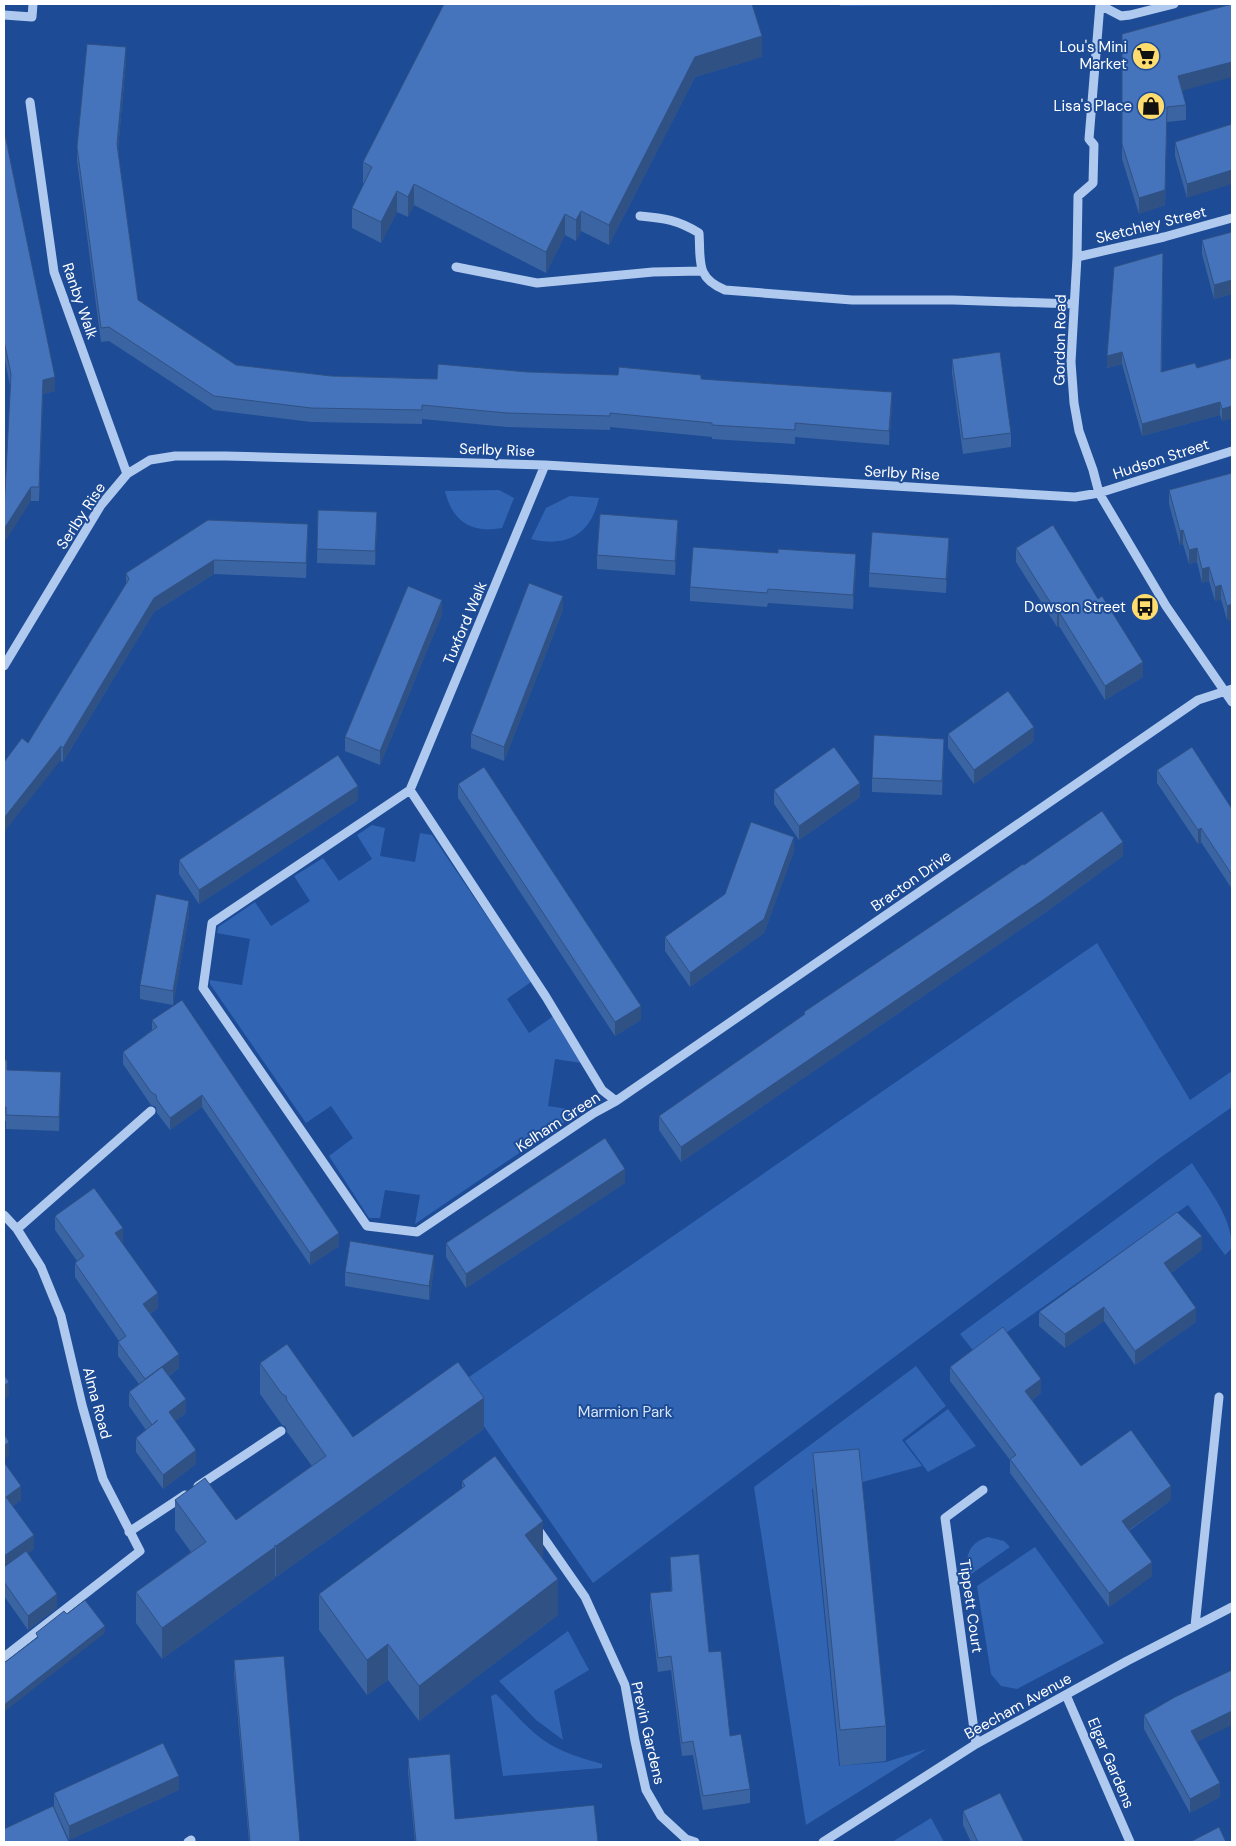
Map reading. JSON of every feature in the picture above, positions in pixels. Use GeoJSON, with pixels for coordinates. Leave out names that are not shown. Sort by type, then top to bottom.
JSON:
{"type":"FeatureCollection","features":[{"type":"Feature","properties":{"kind":"street"},"geometry":{"type":"LineString","coordinates":[[4,15],[32,17],[33,4]]}},
{"type":"Feature","properties":{"kind":"street"},"geometry":{"type":"LineString","coordinates":[[1100,4],[1121,16],[1174,4]]}},
{"type":"Feature","properties":{"kind":"street","name":"Gordon Road"},"geometry":{"type":"LineString","coordinates":[[1100,4],[1089,139],[1094,145],[1093,182],[1078,196],[1077,258],[1071,362],[1074,403],[1079,431],[1093,470],[1099,494],[1166,606],[1209,670],[1229,691],[1232,702]]}},
{"type":"Feature","properties":{"kind":"street","name":"Ranby Walk"},"geometry":{"type":"LineString","coordinates":[[30,102],[54,272],[127,474]]}},
{"type":"Feature","properties":{"kind":"street"},"geometry":{"type":"LineString","coordinates":[[640,216],[665,218],[685,224],[699,233],[702,271],[712,284],[725,290],[852,300],[953,300],[1074,304]]}},
{"type":"Feature","properties":{"kind":"street","name":"Sketchley Street"},"geometry":{"type":"LineString","coordinates":[[1077,258],[1232,218]]}},
{"type":"Feature","properties":{"kind":"street"},"geometry":{"type":"LineString","coordinates":[[456,267],[536,283],[653,272],[702,271]]}},
{"type":"Feature","properties":{"kind":"street","name":"Hudson Street"},"geometry":{"type":"LineString","coordinates":[[1099,494],[1232,451]]}},
{"type":"Feature","properties":{"kind":"street","name":"Serlby Rise"},"geometry":{"type":"LineString","coordinates":[[4,666],[101,505],[127,474],[150,460],[175,456],[545,466],[1075,497],[1099,494]]}},
{"type":"Feature","properties":{"kind":"street","name":"Tuxford Walk"},"geometry":{"type":"LineString","coordinates":[[410,790],[545,466]]}},
{"type":"Feature","properties":{"kind":"street","name":"Bracton Drive"},"geometry":{"type":"LineString","coordinates":[[616,1101],[1198,700],[1229,691]]}},
{"type":"Feature","properties":{"kind":"street","name":"Kelham Green"},"geometry":{"type":"LineString","coordinates":[[410,790],[546,997],[602,1090],[616,1101],[594,1113],[417,1232],[367,1226],[203,988],[212,923],[410,790]]}},
{"type":"Feature","properties":{"kind":"street"},"geometry":{"type":"LineString","coordinates":[[17,1229],[151,1111]]}},
{"type":"Feature","properties":{"kind":"street","name":"Alma Road"},"geometry":{"type":"LineString","coordinates":[[4,1215],[17,1229],[41,1267],[61,1316],[82,1405],[103,1479],[140,1551],[4,1657]]}},
{"type":"Feature","properties":{"kind":"street"},"geometry":{"type":"LineString","coordinates":[[1195,1626],[1219,1396]]}},
{"type":"Feature","properties":{"kind":"street"},"geometry":{"type":"LineString","coordinates":[[129,1532],[281,1431]]}},
{"type":"Feature","properties":{"kind":"street","name":"Tippett Court"},"geometry":{"type":"LineString","coordinates":[[976,1744],[946,1518],[983,1490]]}},
{"type":"Feature","properties":{"kind":"street","name":"Previn Gardens"},"geometry":{"type":"LineString","coordinates":[[530,1517],[585,1597],[625,1686],[646,1790],[661,1816],[686,1839],[695,1842]]}},
{"type":"Feature","properties":{"kind":"street","name":"Beecham Avenue"},"geometry":{"type":"LineString","coordinates":[[823,1842],[976,1744],[1232,1607]]}},
{"type":"Feature","properties":{"kind":"street","name":"Elgar Gardens"},"geometry":{"type":"LineString","coordinates":[[1066,1695],[1130,1842]]}},
{"type":"Feature","properties":{"kind":"green space"},"geometry":{"type":"Polygon","coordinates":[[[840,4],[1012,4],[1012,5],[840,6],[840,4]]]}},
{"type":"Feature","properties":{"kind":"green space"},"geometry":{"type":"Polygon","coordinates":[[[499,490],[514,498],[502,528],[491,529],[472,527],[464,523],[452,510],[445,491],[499,490]]]}},
{"type":"Feature","properties":{"kind":"green space"},"geometry":{"type":"Polygon","coordinates":[[[570,496],[599,498],[590,521],[583,529],[576,535],[556,541],[531,539],[546,508],[570,496]]]}},
{"type":"Feature","properties":{"kind":"green space"},"geometry":{"type":"Polygon","coordinates":[[[372,825],[385,828],[380,856],[415,862],[420,833],[432,835],[531,982],[507,999],[529,1033],[555,1015],[588,1064],[555,1059],[548,1106],[581,1111],[415,1224],[420,1195],[385,1190],[380,1218],[369,1218],[329,1156],[353,1138],[331,1106],[306,1123],[210,984],[210,980],[242,985],[250,939],[217,933],[218,927],[255,902],[271,926],[310,901],[294,876],[323,858],[339,881],[372,859],[357,835],[372,825]]]}},
{"type":"Feature","properties":{"kind":"green space","name":"Marmion Park"},"geometry":{"type":"Polygon","coordinates":[[[1097,943],[1190,1100],[1232,1071],[1232,1107],[1164,1155],[593,1583],[456,1386],[1097,943]]]}},
{"type":"Feature","properties":{"kind":"green space"},"geometry":{"type":"Polygon","coordinates":[[[1192,1163],[1218,1203],[1228,1225],[1232,1248],[1225,1255],[1188,1205],[976,1354],[960,1334],[1192,1163]]]}},
{"type":"Feature","properties":{"kind":"green space"},"geometry":{"type":"Polygon","coordinates":[[[916,1366],[946,1406],[902,1440],[922,1466],[859,1483],[812,1489],[839,1766],[886,1762],[927,1749],[806,1825],[754,1487],[916,1366]]]}},
{"type":"Feature","properties":{"kind":"green space"},"geometry":{"type":"Polygon","coordinates":[[[948,1409],[976,1446],[928,1472],[905,1441],[948,1409]]]}},
{"type":"Feature","properties":{"kind":"green space"},"geometry":{"type":"Polygon","coordinates":[[[988,1537],[1004,1541],[1010,1547],[970,1575],[967,1563],[969,1552],[981,1539],[988,1537]]]}},
{"type":"Feature","properties":{"kind":"green space"},"geometry":{"type":"Polygon","coordinates":[[[1035,1547],[1104,1643],[1017,1689],[1001,1686],[991,1674],[977,1586],[1035,1547]]]}},
{"type":"Feature","properties":{"kind":"green space"},"geometry":{"type":"Polygon","coordinates":[[[568,1631],[589,1670],[554,1691],[563,1740],[536,1720],[499,1681],[568,1631]]]}},
{"type":"Feature","properties":{"kind":"green space"},"geometry":{"type":"Polygon","coordinates":[[[496,1694],[543,1740],[563,1751],[602,1764],[602,1768],[503,1776],[491,1696],[496,1694]]]}},
{"type":"Feature","properties":{"kind":"green space"},"geometry":{"type":"Polygon","coordinates":[[[931,1818],[944,1842],[892,1842],[931,1818]]]}},
{"type":"Feature","properties":{"kind":"building"},"geometry":{"type":"Polygon","coordinates":[[[444,4],[752,4],[762,36],[695,57],[609,225],[581,211],[576,220],[565,214],[546,252],[414,184],[408,197],[397,191],[381,222],[352,208],[372,167],[363,162],[444,4]]]}},
{"type":"Feature","properties":{"kind":"building"},"geometry":{"type":"Polygon","coordinates":[[[1232,4],[1232,62],[1178,76],[1186,105],[1167,107],[1165,190],[1139,198],[1122,144],[1122,34],[1232,4]]]}},
{"type":"Feature","properties":{"kind":"building"},"geometry":{"type":"Polygon","coordinates":[[[87,44],[126,47],[117,144],[138,300],[236,365],[331,376],[437,379],[438,364],[528,372],[618,375],[619,367],[701,375],[701,379],[892,392],[889,431],[795,423],[795,430],[712,425],[712,423],[610,413],[610,416],[507,413],[422,405],[422,410],[311,408],[214,396],[109,327],[101,328],[77,147],[87,44]]]}},
{"type":"Feature","properties":{"kind":"building"},"geometry":{"type":"Polygon","coordinates":[[[1232,124],[1232,170],[1187,184],[1175,142],[1232,124]]]}},
{"type":"Feature","properties":{"kind":"building"},"geometry":{"type":"Polygon","coordinates":[[[4,130],[55,377],[43,380],[39,487],[31,487],[4,529],[11,374],[4,341],[4,130]]]}},
{"type":"Feature","properties":{"kind":"building"},"geometry":{"type":"Polygon","coordinates":[[[1232,232],[1232,280],[1214,285],[1202,240],[1232,232]]]}},
{"type":"Feature","properties":{"kind":"building"},"geometry":{"type":"Polygon","coordinates":[[[1163,253],[1161,372],[1195,363],[1197,368],[1232,358],[1232,406],[1222,409],[1220,402],[1142,424],[1122,352],[1107,356],[1114,267],[1163,253]]]}},
{"type":"Feature","properties":{"kind":"building"},"geometry":{"type":"Polygon","coordinates":[[[1000,352],[1011,433],[963,439],[952,359],[1000,352]]]}},
{"type":"Feature","properties":{"kind":"building"},"geometry":{"type":"Polygon","coordinates":[[[1232,473],[1232,604],[1227,606],[1221,585],[1215,587],[1209,567],[1202,569],[1197,548],[1189,550],[1183,530],[1180,531],[1169,490],[1232,473]]]}},
{"type":"Feature","properties":{"kind":"building"},"geometry":{"type":"Polygon","coordinates":[[[318,510],[377,512],[375,551],[317,549],[318,510]]]}},
{"type":"Feature","properties":{"kind":"building"},"geometry":{"type":"Polygon","coordinates":[[[600,514],[678,520],[675,561],[597,555],[600,514]]]}},
{"type":"Feature","properties":{"kind":"building"},"geometry":{"type":"Polygon","coordinates":[[[208,520],[308,524],[306,563],[214,560],[154,598],[63,748],[61,746],[4,818],[4,762],[22,738],[28,743],[129,579],[126,573],[208,520]]]}},
{"type":"Feature","properties":{"kind":"building"},"geometry":{"type":"Polygon","coordinates":[[[1053,525],[1098,599],[1102,596],[1143,662],[1105,686],[1016,548],[1053,525]]]}},
{"type":"Feature","properties":{"kind":"building"},"geometry":{"type":"Polygon","coordinates":[[[872,532],[949,538],[946,579],[869,573],[872,532]]]}},
{"type":"Feature","properties":{"kind":"building"},"geometry":{"type":"Polygon","coordinates":[[[693,547],[778,553],[778,549],[856,554],[853,595],[768,589],[767,593],[690,587],[693,547]]]}},
{"type":"Feature","properties":{"kind":"building"},"geometry":{"type":"Polygon","coordinates":[[[529,583],[563,596],[504,747],[471,734],[529,583]]]}},
{"type":"Feature","properties":{"kind":"building"},"geometry":{"type":"Polygon","coordinates":[[[408,586],[442,600],[380,751],[345,737],[408,586]]]}},
{"type":"Feature","properties":{"kind":"building"},"geometry":{"type":"Polygon","coordinates":[[[1008,691],[1034,727],[974,770],[948,734],[1008,691]]]}},
{"type":"Feature","properties":{"kind":"building"},"geometry":{"type":"Polygon","coordinates":[[[874,735],[944,739],[942,781],[872,778],[874,735]]]}},
{"type":"Feature","properties":{"kind":"building"},"geometry":{"type":"Polygon","coordinates":[[[834,747],[860,783],[799,826],[774,790],[834,747]]]}},
{"type":"Feature","properties":{"kind":"building"},"geometry":{"type":"Polygon","coordinates":[[[1192,747],[1232,809],[1232,875],[1201,828],[1198,830],[1157,770],[1192,747]]]}},
{"type":"Feature","properties":{"kind":"building"},"geometry":{"type":"Polygon","coordinates":[[[338,755],[358,786],[199,890],[179,860],[338,755]]]}},
{"type":"Feature","properties":{"kind":"building"},"geometry":{"type":"Polygon","coordinates":[[[484,767],[641,1006],[615,1022],[458,784],[484,767]]]}},
{"type":"Feature","properties":{"kind":"building"},"geometry":{"type":"Polygon","coordinates":[[[1102,811],[1123,842],[1046,898],[681,1147],[659,1116],[805,1014],[804,1012],[1102,811]]]}},
{"type":"Feature","properties":{"kind":"building"},"geometry":{"type":"Polygon","coordinates":[[[751,822],[794,837],[764,919],[690,973],[665,937],[725,894],[751,822]]]}},
{"type":"Feature","properties":{"kind":"building"},"geometry":{"type":"Polygon","coordinates":[[[156,894],[189,901],[173,991],[140,985],[156,894]]]}},
{"type":"Feature","properties":{"kind":"building"},"geometry":{"type":"Polygon","coordinates":[[[182,1000],[339,1233],[310,1253],[202,1095],[170,1118],[157,1100],[156,1095],[151,1092],[123,1052],[157,1027],[152,1020],[182,1000]]]}},
{"type":"Feature","properties":{"kind":"building"},"geometry":{"type":"Polygon","coordinates":[[[4,1060],[7,1060],[7,1070],[61,1072],[59,1117],[6,1115],[6,1107],[4,1107],[4,1060]]]}},
{"type":"Feature","properties":{"kind":"building"},"geometry":{"type":"Polygon","coordinates":[[[605,1138],[625,1169],[466,1274],[446,1243],[605,1138]]]}},
{"type":"Feature","properties":{"kind":"building"},"geometry":{"type":"Polygon","coordinates":[[[94,1188],[123,1228],[115,1233],[158,1293],[143,1304],[179,1354],[145,1379],[118,1342],[126,1336],[75,1263],[84,1256],[55,1216],[94,1188]]]}},
{"type":"Feature","properties":{"kind":"building"},"geometry":{"type":"Polygon","coordinates":[[[1177,1212],[1202,1236],[1164,1263],[1196,1308],[1135,1351],[1104,1307],[1065,1334],[1039,1312],[1177,1212]]]}},
{"type":"Feature","properties":{"kind":"building"},"geometry":{"type":"Polygon","coordinates":[[[350,1241],[434,1255],[429,1286],[345,1272],[350,1241]]]}},
{"type":"Feature","properties":{"kind":"building"},"geometry":{"type":"Polygon","coordinates":[[[1003,1327],[1041,1379],[1025,1391],[1081,1466],[1131,1430],[1171,1486],[1122,1521],[1152,1562],[1109,1593],[1010,1459],[1016,1455],[950,1367],[1003,1327]]]}},
{"type":"Feature","properties":{"kind":"building"},"geometry":{"type":"Polygon","coordinates":[[[287,1344],[353,1437],[458,1362],[484,1398],[275,1545],[275,1547],[162,1628],[136,1592],[206,1542],[175,1500],[205,1478],[236,1520],[326,1456],[287,1401],[286,1396],[282,1394],[260,1363],[287,1344]]]}},
{"type":"Feature","properties":{"kind":"building"},"geometry":{"type":"Polygon","coordinates":[[[162,1367],[186,1399],[169,1412],[196,1450],[163,1475],[136,1438],[152,1425],[129,1392],[162,1367]]]}},
{"type":"Feature","properties":{"kind":"building"},"geometry":{"type":"Polygon","coordinates":[[[4,1375],[9,1382],[4,1386],[4,1375]]]}},
{"type":"Feature","properties":{"kind":"building"},"geometry":{"type":"Polygon","coordinates":[[[4,1434],[9,1442],[4,1446],[4,1434]]]}},
{"type":"Feature","properties":{"kind":"building"},"geometry":{"type":"Polygon","coordinates":[[[859,1449],[886,1726],[840,1730],[813,1453],[859,1449]]]}},
{"type":"Feature","properties":{"kind":"building"},"geometry":{"type":"Polygon","coordinates":[[[495,1456],[543,1521],[525,1535],[558,1579],[419,1686],[388,1644],[367,1660],[319,1594],[465,1486],[462,1481],[495,1456]]]}},
{"type":"Feature","properties":{"kind":"building"},"geometry":{"type":"Polygon","coordinates":[[[4,1462],[21,1486],[6,1497],[34,1535],[4,1556],[4,1462]]]}},
{"type":"Feature","properties":{"kind":"building"},"geometry":{"type":"Polygon","coordinates":[[[26,1551],[57,1594],[28,1616],[4,1582],[4,1567],[26,1551]]]}},
{"type":"Feature","properties":{"kind":"building"},"geometry":{"type":"Polygon","coordinates":[[[699,1554],[709,1652],[721,1651],[730,1736],[741,1734],[750,1789],[703,1796],[693,1741],[682,1743],[671,1656],[658,1658],[650,1593],[672,1591],[670,1557],[699,1554]]]}},
{"type":"Feature","properties":{"kind":"building"},"geometry":{"type":"Polygon","coordinates":[[[85,1600],[105,1626],[4,1705],[4,1663],[38,1637],[36,1633],[64,1611],[67,1614],[85,1600]]]}},
{"type":"Feature","properties":{"kind":"building"},"geometry":{"type":"Polygon","coordinates":[[[284,1656],[300,1842],[250,1842],[234,1660],[284,1656]]]}},
{"type":"Feature","properties":{"kind":"building"},"geometry":{"type":"Polygon","coordinates":[[[1232,1670],[1232,1711],[1191,1731],[1220,1783],[1190,1799],[1144,1715],[1175,1697],[1232,1670]]]}},
{"type":"Feature","properties":{"kind":"building"},"geometry":{"type":"Polygon","coordinates":[[[163,1743],[179,1776],[69,1826],[54,1793],[163,1743]]]}},
{"type":"Feature","properties":{"kind":"building"},"geometry":{"type":"Polygon","coordinates":[[[450,1754],[455,1819],[594,1805],[598,1842],[416,1842],[408,1758],[450,1754]]]}},
{"type":"Feature","properties":{"kind":"building"},"geometry":{"type":"Polygon","coordinates":[[[1000,1793],[1024,1842],[978,1842],[963,1811],[1000,1793]]]}},
{"type":"Feature","properties":{"kind":"building"},"geometry":{"type":"Polygon","coordinates":[[[53,1806],[69,1842],[4,1842],[4,1829],[53,1806]]]}},
{"type":"Feature","properties":{"kind":"building"},"geometry":{"type":"Polygon","coordinates":[[[1219,1827],[1226,1842],[1190,1842],[1219,1827]]]}},
{"type":"Feature","properties":{"kind":"place","name":"Lou's Mini Market"},"geometry":{"type":"Point","coordinates":[1146,56]}},
{"type":"Feature","properties":{"kind":"place","name":"Lisa's Place"},"geometry":{"type":"Point","coordinates":[1151,106]}},
{"type":"Feature","properties":{"kind":"place","name":"Dowson Street"},"geometry":{"type":"Point","coordinates":[1145,607]}}]}
